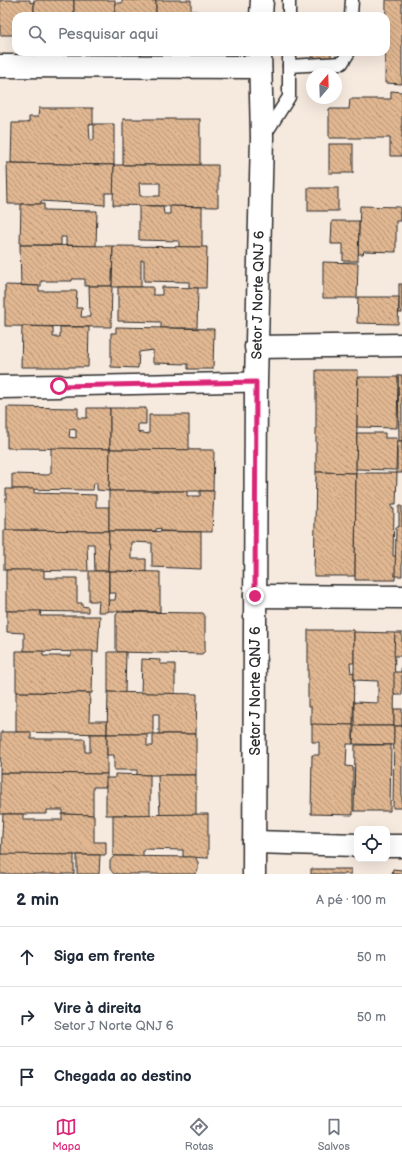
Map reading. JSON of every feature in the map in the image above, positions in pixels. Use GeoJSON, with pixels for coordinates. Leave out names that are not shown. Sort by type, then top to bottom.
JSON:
{"type":"FeatureCollection","features":[{"type":"Feature","properties":{"kind":"main road"},"geometry":{"type":"LineString","coordinates":[[262,0],[262,12]]}},
{"type":"Feature","properties":{"kind":"main road"},"geometry":{"type":"LineString","coordinates":[[0,66],[260,59]]}},
{"type":"Feature","properties":{"kind":"main road","name":"Setor J Norte QNJ 6"},"geometry":{"type":"LineString","coordinates":[[254,874],[256,347],[262,138],[260,59]]}},
{"type":"Feature","properties":{"kind":"main road"},"geometry":{"type":"LineString","coordinates":[[256,347],[402,345]]}},
{"type":"Feature","properties":{"kind":"main road"},"geometry":{"type":"LineString","coordinates":[[0,387],[59,386]]}},
{"type":"Feature","properties":{"kind":"main road"},"geometry":{"type":"LineString","coordinates":[[255,596],[402,597]]}},
{"type":"Feature","properties":{"kind":"main road"},"geometry":{"type":"LineString","coordinates":[[254,842],[354,845]]}},
{"type":"Feature","properties":{"kind":"main road"},"geometry":{"type":"LineString","coordinates":[[390,846],[402,846]]}},
{"type":"Feature","properties":{"kind":"street"},"geometry":{"type":"LineString","coordinates":[[59,386],[256,382]]}},
{"type":"Feature","properties":{"kind":"lane"},"geometry":{"type":"LineString","coordinates":[[289,0],[289,12]]}},
{"type":"Feature","properties":{"kind":"lane"},"geometry":{"type":"LineString","coordinates":[[351,12],[352,0]]}},
{"type":"Feature","properties":{"kind":"lane"},"geometry":{"type":"LineString","coordinates":[[262,138],[289,97],[289,56]]}},
{"type":"Feature","properties":{"kind":"lane"},"geometry":{"type":"LineString","coordinates":[[289,66],[342,63],[346,56]]}},
{"type":"Feature","properties":{"kind":"building"},"geometry":{"type":"Polygon","coordinates":[[[0,0],[30,0],[30,3],[34,2],[34,12],[12,12],[12,35],[0,35],[0,0]]]}},
{"type":"Feature","properties":{"kind":"building"},"geometry":{"type":"Polygon","coordinates":[[[34,0],[74,0],[74,12],[34,12],[34,0]]]}},
{"type":"Feature","properties":{"kind":"building"},"geometry":{"type":"Polygon","coordinates":[[[74,0],[115,0],[115,12],[74,12],[74,0]]]}},
{"type":"Feature","properties":{"kind":"building"},"geometry":{"type":"Polygon","coordinates":[[[122,0],[156,1],[156,12],[115,12],[115,3],[122,3],[122,0]]]}},
{"type":"Feature","properties":{"kind":"building"},"geometry":{"type":"Polygon","coordinates":[[[156,0],[191,0],[191,11],[197,11],[197,12],[156,12],[156,0]]]}},
{"type":"Feature","properties":{"kind":"building"},"geometry":{"type":"Polygon","coordinates":[[[386,0],[402,0],[402,84],[385,83],[385,56],[390,56],[390,12],[386,12],[386,0]]]}},
{"type":"Feature","properties":{"kind":"building"},"geometry":{"type":"Polygon","coordinates":[[[312,56],[331,56],[331,61],[312,61],[312,56]]]}},
{"type":"Feature","properties":{"kind":"building"},"geometry":{"type":"Polygon","coordinates":[[[391,91],[402,92],[402,156],[390,156],[390,138],[329,138],[329,109],[349,109],[350,99],[391,99],[391,91]]]}},
{"type":"Feature","properties":{"kind":"building"},"geometry":{"type":"Polygon","coordinates":[[[39,108],[93,108],[93,124],[114,124],[114,165],[11,163],[12,123],[25,123],[29,122],[29,117],[38,117],[39,108]],[[89,124],[90,140],[94,140],[94,125],[89,124]]]}},
{"type":"Feature","properties":{"kind":"building"},"geometry":{"type":"Polygon","coordinates":[[[123,119],[200,119],[200,165],[123,165],[123,119]]]}},
{"type":"Feature","properties":{"kind":"building"},"geometry":{"type":"Polygon","coordinates":[[[329,144],[353,144],[353,173],[329,173],[329,144]]]}},
{"type":"Feature","properties":{"kind":"building"},"geometry":{"type":"Polygon","coordinates":[[[7,163],[114,165],[114,193],[105,193],[105,205],[41,201],[41,204],[8,204],[7,163]]]}},
{"type":"Feature","properties":{"kind":"building"},"geometry":{"type":"Polygon","coordinates":[[[114,165],[218,165],[218,207],[113,205],[114,165]],[[139,183],[140,196],[160,196],[160,183],[139,183]]]}},
{"type":"Feature","properties":{"kind":"building"},"geometry":{"type":"Polygon","coordinates":[[[308,188],[338,188],[338,211],[308,211],[308,188]]]}},
{"type":"Feature","properties":{"kind":"building"},"geometry":{"type":"Polygon","coordinates":[[[21,204],[44,204],[44,210],[97,211],[96,246],[66,245],[66,237],[61,237],[61,245],[20,245],[21,204]]]}},
{"type":"Feature","properties":{"kind":"building"},"geometry":{"type":"Polygon","coordinates":[[[139,206],[163,206],[164,214],[170,214],[170,206],[202,207],[202,247],[179,247],[179,241],[139,240],[139,206]]]}},
{"type":"Feature","properties":{"kind":"building"},"geometry":{"type":"Polygon","coordinates":[[[360,206],[400,207],[400,221],[396,221],[396,252],[364,251],[363,254],[358,254],[360,206]]]}},
{"type":"Feature","properties":{"kind":"building"},"geometry":{"type":"Polygon","coordinates":[[[332,221],[359,221],[358,261],[343,261],[343,244],[331,244],[332,221]]]}},
{"type":"Feature","properties":{"kind":"building"},"geometry":{"type":"Polygon","coordinates":[[[20,245],[113,246],[112,286],[85,286],[85,279],[72,279],[72,281],[41,281],[41,286],[21,285],[20,245]]]}},
{"type":"Feature","properties":{"kind":"building"},"geometry":{"type":"Polygon","coordinates":[[[113,246],[207,247],[206,288],[189,288],[189,282],[144,281],[144,260],[141,260],[141,287],[112,287],[113,246]]]}},
{"type":"Feature","properties":{"kind":"building"},"geometry":{"type":"Polygon","coordinates":[[[323,262],[358,263],[357,298],[323,298],[323,262]]]}},
{"type":"Feature","properties":{"kind":"building"},"geometry":{"type":"Polygon","coordinates":[[[399,284],[402,284],[402,313],[399,313],[399,284]]]}},
{"type":"Feature","properties":{"kind":"building"},"geometry":{"type":"Polygon","coordinates":[[[5,285],[39,286],[39,291],[77,291],[76,308],[82,308],[81,317],[90,317],[89,286],[112,286],[111,327],[5,326],[5,285]]]}},
{"type":"Feature","properties":{"kind":"building"},"geometry":{"type":"Polygon","coordinates":[[[118,287],[153,287],[153,295],[162,295],[162,287],[198,288],[197,328],[161,328],[161,322],[118,321],[118,287]]]}},
{"type":"Feature","properties":{"kind":"building"},"geometry":{"type":"Polygon","coordinates":[[[358,297],[399,297],[398,324],[357,323],[358,297]]]}},
{"type":"Feature","properties":{"kind":"building"},"geometry":{"type":"Polygon","coordinates":[[[22,326],[53,327],[53,337],[60,337],[60,327],[89,327],[88,367],[21,367],[22,326]]]}},
{"type":"Feature","properties":{"kind":"building"},"geometry":{"type":"Polygon","coordinates":[[[116,327],[214,329],[213,369],[188,369],[188,364],[153,363],[153,350],[139,352],[138,368],[111,367],[111,333],[116,333],[116,327]]]}},
{"type":"Feature","properties":{"kind":"building"},"geometry":{"type":"Polygon","coordinates":[[[316,370],[358,370],[356,473],[316,472],[316,370]]]}},
{"type":"Feature","properties":{"kind":"building"},"geometry":{"type":"Polygon","coordinates":[[[398,375],[402,375],[402,441],[399,441],[398,375]]]}},
{"type":"Feature","properties":{"kind":"building"},"geometry":{"type":"Polygon","coordinates":[[[358,377],[398,377],[397,428],[357,427],[358,377]]]}},
{"type":"Feature","properties":{"kind":"building"},"geometry":{"type":"Polygon","coordinates":[[[7,407],[78,408],[78,418],[87,418],[87,408],[110,408],[110,449],[7,448],[7,407]],[[70,429],[69,437],[76,438],[76,430],[70,429]]]}},
{"type":"Feature","properties":{"kind":"building"},"geometry":{"type":"Polygon","coordinates":[[[110,408],[146,408],[146,424],[138,424],[138,432],[149,434],[149,415],[189,415],[189,450],[110,449],[110,408]]]}},
{"type":"Feature","properties":{"kind":"building"},"geometry":{"type":"Polygon","coordinates":[[[357,433],[385,433],[385,438],[397,438],[396,470],[356,469],[357,433]]]}},
{"type":"Feature","properties":{"kind":"building"},"geometry":{"type":"Polygon","coordinates":[[[397,441],[402,441],[402,473],[397,473],[397,441]]]}},
{"type":"Feature","properties":{"kind":"building"},"geometry":{"type":"Polygon","coordinates":[[[51,448],[110,449],[109,491],[97,490],[97,483],[94,483],[93,490],[12,489],[12,474],[48,475],[51,473],[51,448]]]}},
{"type":"Feature","properties":{"kind":"building"},"geometry":{"type":"Polygon","coordinates":[[[110,449],[214,450],[213,491],[109,491],[110,449]]]}},
{"type":"Feature","properties":{"kind":"building"},"geometry":{"type":"Polygon","coordinates":[[[316,472],[356,473],[355,576],[314,576],[316,472]]]}},
{"type":"Feature","properties":{"kind":"building"},"geometry":{"type":"Polygon","coordinates":[[[356,473],[397,473],[396,504],[392,504],[392,509],[394,509],[393,556],[396,556],[395,580],[355,580],[356,473]]]}},
{"type":"Feature","properties":{"kind":"building"},"geometry":{"type":"Polygon","coordinates":[[[6,489],[34,489],[34,493],[96,495],[96,507],[109,507],[109,531],[6,530],[6,489]]]}},
{"type":"Feature","properties":{"kind":"building"},"geometry":{"type":"Polygon","coordinates":[[[109,491],[187,491],[187,496],[200,496],[200,491],[214,491],[212,532],[161,531],[161,528],[156,529],[156,531],[109,531],[109,491]]]}},
{"type":"Feature","properties":{"kind":"building"},"geometry":{"type":"Polygon","coordinates":[[[399,506],[402,506],[402,576],[395,576],[396,527],[399,527],[399,506]]]}},
{"type":"Feature","properties":{"kind":"building"},"geometry":{"type":"Polygon","coordinates":[[[4,530],[109,531],[108,571],[95,571],[94,544],[87,544],[88,571],[4,570],[4,530]]]}},
{"type":"Feature","properties":{"kind":"building"},"geometry":{"type":"Polygon","coordinates":[[[109,531],[201,532],[201,569],[152,567],[152,543],[131,542],[131,559],[146,559],[146,572],[108,571],[109,531]]]}},
{"type":"Feature","properties":{"kind":"building"},"geometry":{"type":"Polygon","coordinates":[[[6,570],[44,570],[44,578],[77,578],[77,603],[82,603],[82,606],[88,607],[88,612],[6,611],[6,570]]]}},
{"type":"Feature","properties":{"kind":"building"},"geometry":{"type":"Polygon","coordinates":[[[89,571],[109,571],[108,612],[98,612],[99,601],[89,601],[89,571]]]}},
{"type":"Feature","properties":{"kind":"building"},"geometry":{"type":"Polygon","coordinates":[[[109,571],[160,572],[160,612],[108,611],[109,600],[115,600],[116,593],[109,593],[109,571]]]}},
{"type":"Feature","properties":{"kind":"building"},"geometry":{"type":"Polygon","coordinates":[[[7,611],[41,611],[40,616],[100,616],[98,652],[24,651],[24,633],[7,632],[7,611]]]}},
{"type":"Feature","properties":{"kind":"building"},"geometry":{"type":"Polygon","coordinates":[[[118,612],[203,613],[205,617],[205,651],[202,654],[118,652],[116,649],[116,615],[118,612]]]}},
{"type":"Feature","properties":{"kind":"building"},"geometry":{"type":"Polygon","coordinates":[[[308,630],[354,630],[354,663],[350,663],[351,673],[354,672],[353,725],[311,725],[311,707],[308,707],[308,630]]]}},
{"type":"Feature","properties":{"kind":"building"},"geometry":{"type":"Polygon","coordinates":[[[354,632],[395,633],[394,726],[354,726],[354,702],[378,703],[378,681],[354,680],[354,632]]]}},
{"type":"Feature","properties":{"kind":"building"},"geometry":{"type":"Polygon","coordinates":[[[395,633],[402,633],[402,656],[394,656],[395,633]]]}},
{"type":"Feature","properties":{"kind":"building"},"geometry":{"type":"Polygon","coordinates":[[[16,651],[43,651],[43,656],[71,656],[71,651],[93,651],[92,693],[16,692],[16,651]]]}},
{"type":"Feature","properties":{"kind":"building"},"geometry":{"type":"Polygon","coordinates":[[[108,652],[126,652],[125,693],[108,692],[108,652]]]}},
{"type":"Feature","properties":{"kind":"building"},"geometry":{"type":"Polygon","coordinates":[[[402,656],[402,695],[394,695],[394,672],[401,672],[402,656]]]}},
{"type":"Feature","properties":{"kind":"building"},"geometry":{"type":"Polygon","coordinates":[[[142,659],[160,660],[160,664],[175,664],[175,694],[141,693],[142,659]]]}},
{"type":"Feature","properties":{"kind":"building"},"geometry":{"type":"Polygon","coordinates":[[[16,692],[90,693],[89,721],[107,721],[107,734],[16,732],[16,692]]]}},
{"type":"Feature","properties":{"kind":"building"},"geometry":{"type":"Polygon","coordinates":[[[108,692],[197,694],[196,734],[159,734],[159,714],[153,714],[153,734],[107,734],[108,692]]]}},
{"type":"Feature","properties":{"kind":"building"},"geometry":{"type":"Polygon","coordinates":[[[394,709],[402,709],[402,726],[394,726],[394,709]]]}},
{"type":"Feature","properties":{"kind":"building"},"geometry":{"type":"Polygon","coordinates":[[[312,724],[353,725],[353,744],[347,744],[346,766],[353,767],[353,815],[311,814],[312,755],[319,755],[319,742],[312,742],[312,724]]]}},
{"type":"Feature","properties":{"kind":"building"},"geometry":{"type":"Polygon","coordinates":[[[354,726],[394,726],[394,745],[353,744],[354,726]]]}},
{"type":"Feature","properties":{"kind":"building"},"geometry":{"type":"Polygon","coordinates":[[[394,726],[402,726],[402,808],[393,808],[394,726]]]}},
{"type":"Feature","properties":{"kind":"building"},"geometry":{"type":"Polygon","coordinates":[[[1,732],[31,732],[31,739],[85,739],[85,752],[90,752],[90,734],[107,734],[107,774],[0,773],[1,732]]]}},
{"type":"Feature","properties":{"kind":"building"},"geometry":{"type":"Polygon","coordinates":[[[107,734],[147,734],[147,746],[153,746],[153,734],[196,734],[196,775],[137,775],[137,770],[114,770],[114,755],[107,755],[107,734]]]}},
{"type":"Feature","properties":{"kind":"building"},"geometry":{"type":"Polygon","coordinates":[[[355,745],[391,745],[390,811],[354,811],[355,745]]]}},
{"type":"Feature","properties":{"kind":"building"},"geometry":{"type":"Polygon","coordinates":[[[0,773],[107,774],[106,787],[93,787],[93,815],[63,814],[63,810],[47,810],[47,814],[0,814],[0,773]]]}},
{"type":"Feature","properties":{"kind":"building"},"geometry":{"type":"Polygon","coordinates":[[[115,774],[150,775],[150,815],[106,815],[106,778],[115,778],[115,774]]]}},
{"type":"Feature","properties":{"kind":"building"},"geometry":{"type":"Polygon","coordinates":[[[158,775],[196,775],[196,815],[160,815],[158,775]]]}},
{"type":"Feature","properties":{"kind":"building"},"geometry":{"type":"Polygon","coordinates":[[[3,814],[23,814],[23,820],[62,820],[62,814],[94,815],[94,842],[106,842],[106,855],[1,855],[3,814]]]}},
{"type":"Feature","properties":{"kind":"building"},"geometry":{"type":"Polygon","coordinates":[[[208,814],[208,858],[183,857],[183,850],[143,849],[143,856],[113,856],[113,815],[208,814]]]}},
{"type":"Feature","properties":{"kind":"building"},"geometry":{"type":"Polygon","coordinates":[[[0,854],[74,855],[74,874],[0,874],[0,854]]]}},
{"type":"Feature","properties":{"kind":"building"},"geometry":{"type":"Polygon","coordinates":[[[77,855],[100,855],[99,874],[77,874],[77,855]]]}},
{"type":"Feature","properties":{"kind":"building"},"geometry":{"type":"Polygon","coordinates":[[[114,856],[195,857],[198,862],[198,870],[195,874],[114,874],[110,869],[110,861],[114,856]]]}},
{"type":"Feature","properties":{"kind":"building"},"geometry":{"type":"Polygon","coordinates":[[[311,869],[351,869],[351,874],[311,874],[311,869]]]}},
{"type":"Feature","properties":{"kind":"building"},"geometry":{"type":"Polygon","coordinates":[[[393,869],[402,870],[402,874],[392,874],[393,869]]]}},
{"type":"Feature","properties":{"kind":"route"},"geometry":{"type":"LineString","coordinates":[[59,386],[256,382],[255,596]]}}]}
